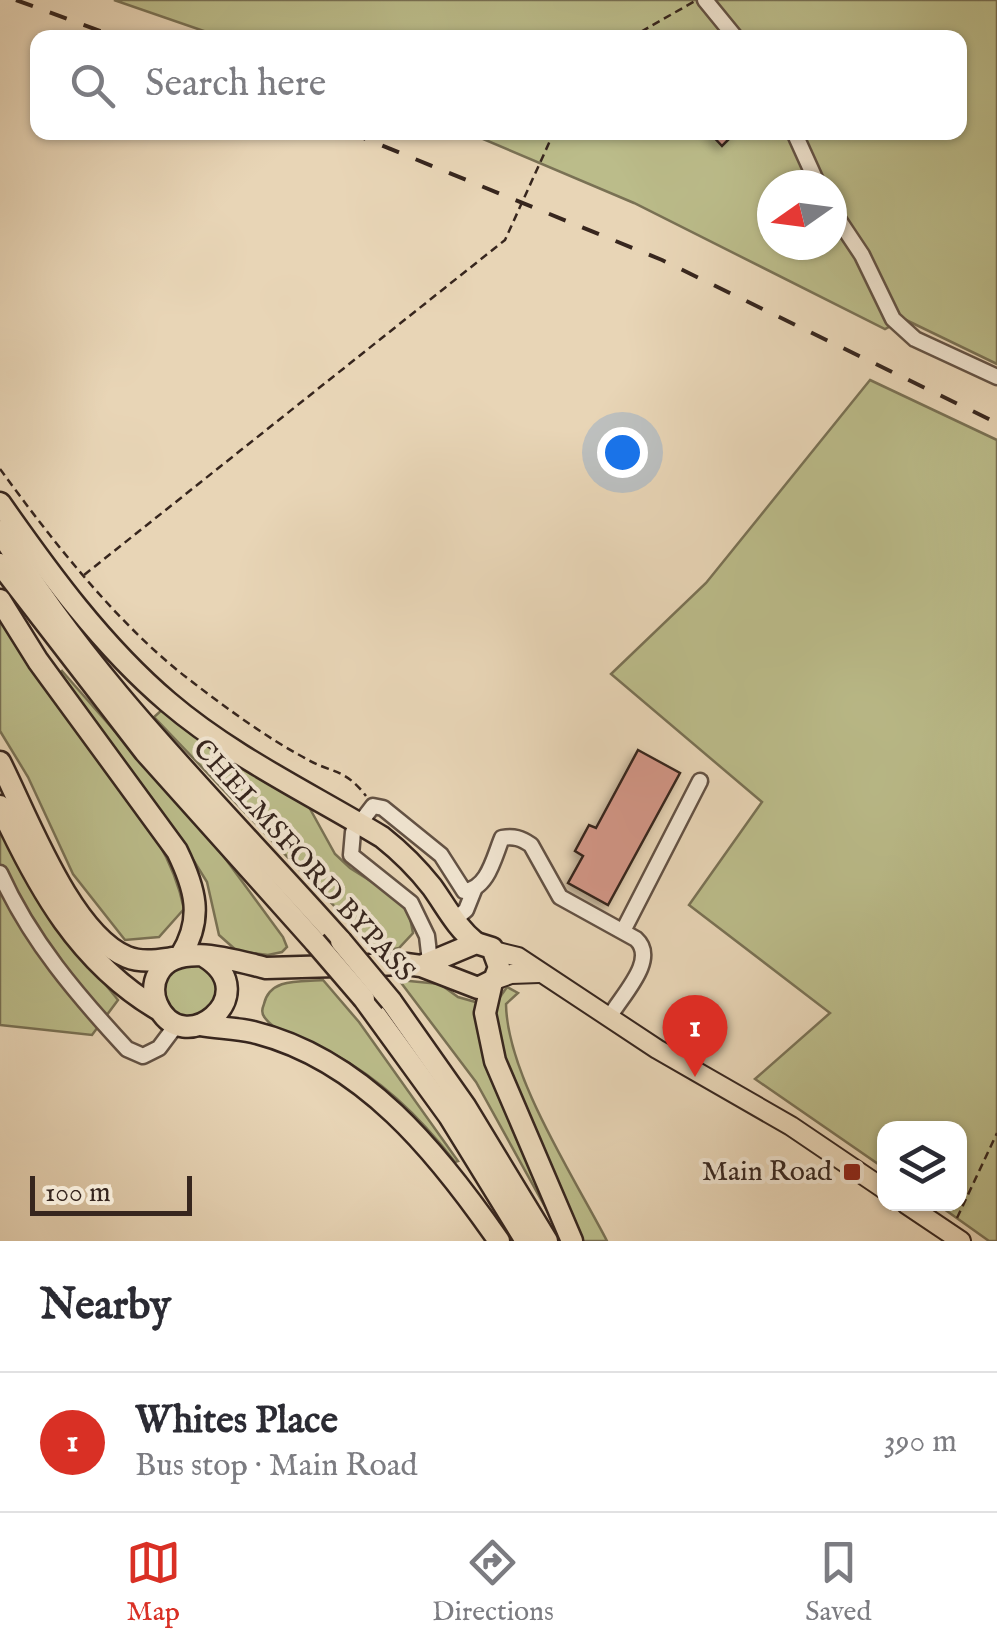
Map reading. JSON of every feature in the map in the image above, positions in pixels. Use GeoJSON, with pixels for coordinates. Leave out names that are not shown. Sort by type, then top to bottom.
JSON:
{"type":"FeatureCollection","features":[{"type":"Feature","properties":{"kind":"highway"},"geometry":{"type":"LineString","coordinates":[[0,503],[131,668],[170,704],[226,743],[406,856],[476,949],[499,967],[485,1013],[494,1060],[572,1241]]}},
{"type":"Feature","properties":{"kind":"highway","name":"CHELMSFORD BYPASS"},"geometry":{"type":"LineString","coordinates":[[0,530],[83,650],[156,740],[342,941],[391,1000],[492,1148],[547,1241]]}},
{"type":"Feature","properties":{"kind":"highway","name":"CHELMSFORD BYPASS"},"geometry":{"type":"LineString","coordinates":[[0,564],[145,752],[364,999],[449,1116],[526,1241]]}},
{"type":"Feature","properties":{"kind":"highway"},"geometry":{"type":"LineString","coordinates":[[0,600],[61,694],[177,852],[192,882],[194,928],[177,957],[162,966],[156,979],[154,996],[160,1010]]}},
{"type":"Feature","properties":{"kind":"highway"},"geometry":{"type":"LineString","coordinates":[[0,762],[48,864],[90,926],[129,958],[154,961],[205,957],[266,968],[428,966],[476,949]]}},
{"type":"Feature","properties":{"kind":"highway"},"geometry":{"type":"LineString","coordinates":[[0,806],[54,911],[125,986],[177,1024],[254,1032],[288,1044],[371,1093],[414,1131],[454,1176],[499,1241]]}},
{"type":"Feature","properties":{"kind":"highway"},"geometry":{"type":"LineString","coordinates":[[461,981],[454,966],[476,949]]}},
{"type":"Feature","properties":{"kind":"highway"},"geometry":{"type":"LineString","coordinates":[[205,957],[220,968],[226,996]]}},
{"type":"Feature","properties":{"kind":"highway"},"geometry":{"type":"LineString","coordinates":[[428,966],[478,988],[493,981]]}},
{"type":"Feature","properties":{"kind":"highway"},"geometry":{"type":"LineString","coordinates":[[200,1025],[219,1012],[226,996],[266,968]]}},
{"type":"Feature","properties":{"kind":"main road"},"geometry":{"type":"LineString","coordinates":[[476,949],[518,957],[609,1018],[791,1126],[877,1184]]}},
{"type":"Feature","properties":{"kind":"main road"},"geometry":{"type":"LineString","coordinates":[[493,981],[511,974],[539,974]]}},
{"type":"Feature","properties":{"kind":"main road"},"geometry":{"type":"LineString","coordinates":[[917,1211],[956,1237]]}},
{"type":"Feature","properties":{"kind":"street"},"geometry":{"type":"LineString","coordinates":[[705,0],[729,30]]}},
{"type":"Feature","properties":{"kind":"street"},"geometry":{"type":"LineString","coordinates":[[798,140],[811,170]]}},
{"type":"Feature","properties":{"kind":"street"},"geometry":{"type":"LineString","coordinates":[[847,232],[893,320],[915,339],[997,376]]}},
{"type":"Feature","properties":{"kind":"street"},"geometry":{"type":"LineString","coordinates":[[623,931],[700,781]]}},
{"type":"Feature","properties":{"kind":"street"},"geometry":{"type":"LineString","coordinates":[[428,966],[426,936],[410,903],[351,855],[350,840],[373,806],[383,808],[441,855],[464,891],[482,884],[502,838],[514,836],[530,845],[560,897],[642,944],[644,960],[609,1018]]}},
{"type":"Feature","properties":{"kind":"street"},"geometry":{"type":"LineString","coordinates":[[0,872],[11,898],[47,956],[127,1048],[143,1056],[154,1052],[177,1024]]}},
{"type":"Feature","properties":{"kind":"street"},"geometry":{"type":"LineString","coordinates":[[453,921],[466,910],[474,890]]}},
{"type":"Feature","properties":{"kind":"path"},"geometry":{"type":"LineString","coordinates":[[644,30],[696,0]]}},
{"type":"Feature","properties":{"kind":"path"},"geometry":{"type":"LineString","coordinates":[[84,575],[505,240],[550,140]]}},
{"type":"Feature","properties":{"kind":"path"},"geometry":{"type":"LineString","coordinates":[[0,469],[46,531],[118,613],[193,683],[304,758],[353,778],[373,806]]}},
{"type":"Feature","properties":{"kind":"path"},"geometry":{"type":"LineString","coordinates":[[956,1237],[997,1133]]}},
{"type":"Feature","properties":{"kind":"green space"},"geometry":{"type":"Polygon","coordinates":[[[114,0],[997,0],[997,364],[904,319],[885,329],[634,203],[486,140],[967,140],[967,30],[201,30],[114,0]]]}},
{"type":"Feature","properties":{"kind":"green space"},"geometry":{"type":"Polygon","coordinates":[[[870,380],[997,440],[997,1241],[989,1241],[947,1211],[967,1211],[967,1121],[877,1121],[877,1163],[755,1079],[830,1013],[689,905],[762,802],[611,674],[706,583],[870,380]]]}},
{"type":"Feature","properties":{"kind":"green space"},"geometry":{"type":"Polygon","coordinates":[[[0,619],[161,846],[184,909],[159,937],[125,940],[73,874],[28,777],[0,731],[0,619]]]}},
{"type":"Feature","properties":{"kind":"green space"},"geometry":{"type":"Polygon","coordinates":[[[62,671],[219,850],[283,937],[287,947],[282,952],[268,955],[237,951],[219,935],[207,882],[181,840],[56,676],[62,671]]]}},
{"type":"Feature","properties":{"kind":"green space"},"geometry":{"type":"Polygon","coordinates":[[[164,708],[309,807],[335,854],[391,894],[409,913],[413,933],[399,948],[378,952],[154,717],[164,708]]]}},
{"type":"Feature","properties":{"kind":"green space"},"geometry":{"type":"Polygon","coordinates":[[[0,827],[39,896],[118,1000],[92,1035],[0,1025],[0,827]]]}},
{"type":"Feature","properties":{"kind":"green space"},"geometry":{"type":"Polygon","coordinates":[[[190,964],[209,972],[217,991],[209,1010],[190,1018],[171,1010],[163,991],[171,972],[190,964]]]}},
{"type":"Feature","properties":{"kind":"green space"},"geometry":{"type":"Polygon","coordinates":[[[323,980],[359,1022],[458,1161],[369,1076],[334,1054],[279,1030],[264,1016],[263,1006],[273,989],[288,983],[323,980]]]}},
{"type":"Feature","properties":{"kind":"green space"},"geometry":{"type":"Polygon","coordinates":[[[399,980],[440,984],[458,997],[493,1007],[507,987],[518,993],[506,1004],[518,1062],[544,1125],[607,1241],[564,1241],[476,1082],[399,980]]]}},
{"type":"Feature","properties":{"kind":"building"},"geometry":{"type":"Polygon","coordinates":[[[638,750],[680,773],[608,905],[568,883],[583,856],[575,851],[589,825],[596,828],[638,750]]]}},
{"type":"Feature","properties":{"kind":"railway"},"geometry":{"type":"LineString","coordinates":[[16,0],[97,30]]}},
{"type":"Feature","properties":{"kind":"railway"},"geometry":{"type":"LineString","coordinates":[[369,140],[662,260],[997,423]]}},
{"type":"Feature","properties":{"kind":"place","name":"Whites Place"},"geometry":{"type":"Point","coordinates":[695,1077]}},
{"type":"Feature","properties":{"kind":"place","name":"Main Road"},"geometry":{"type":"Point","coordinates":[852,1172]}}]}
